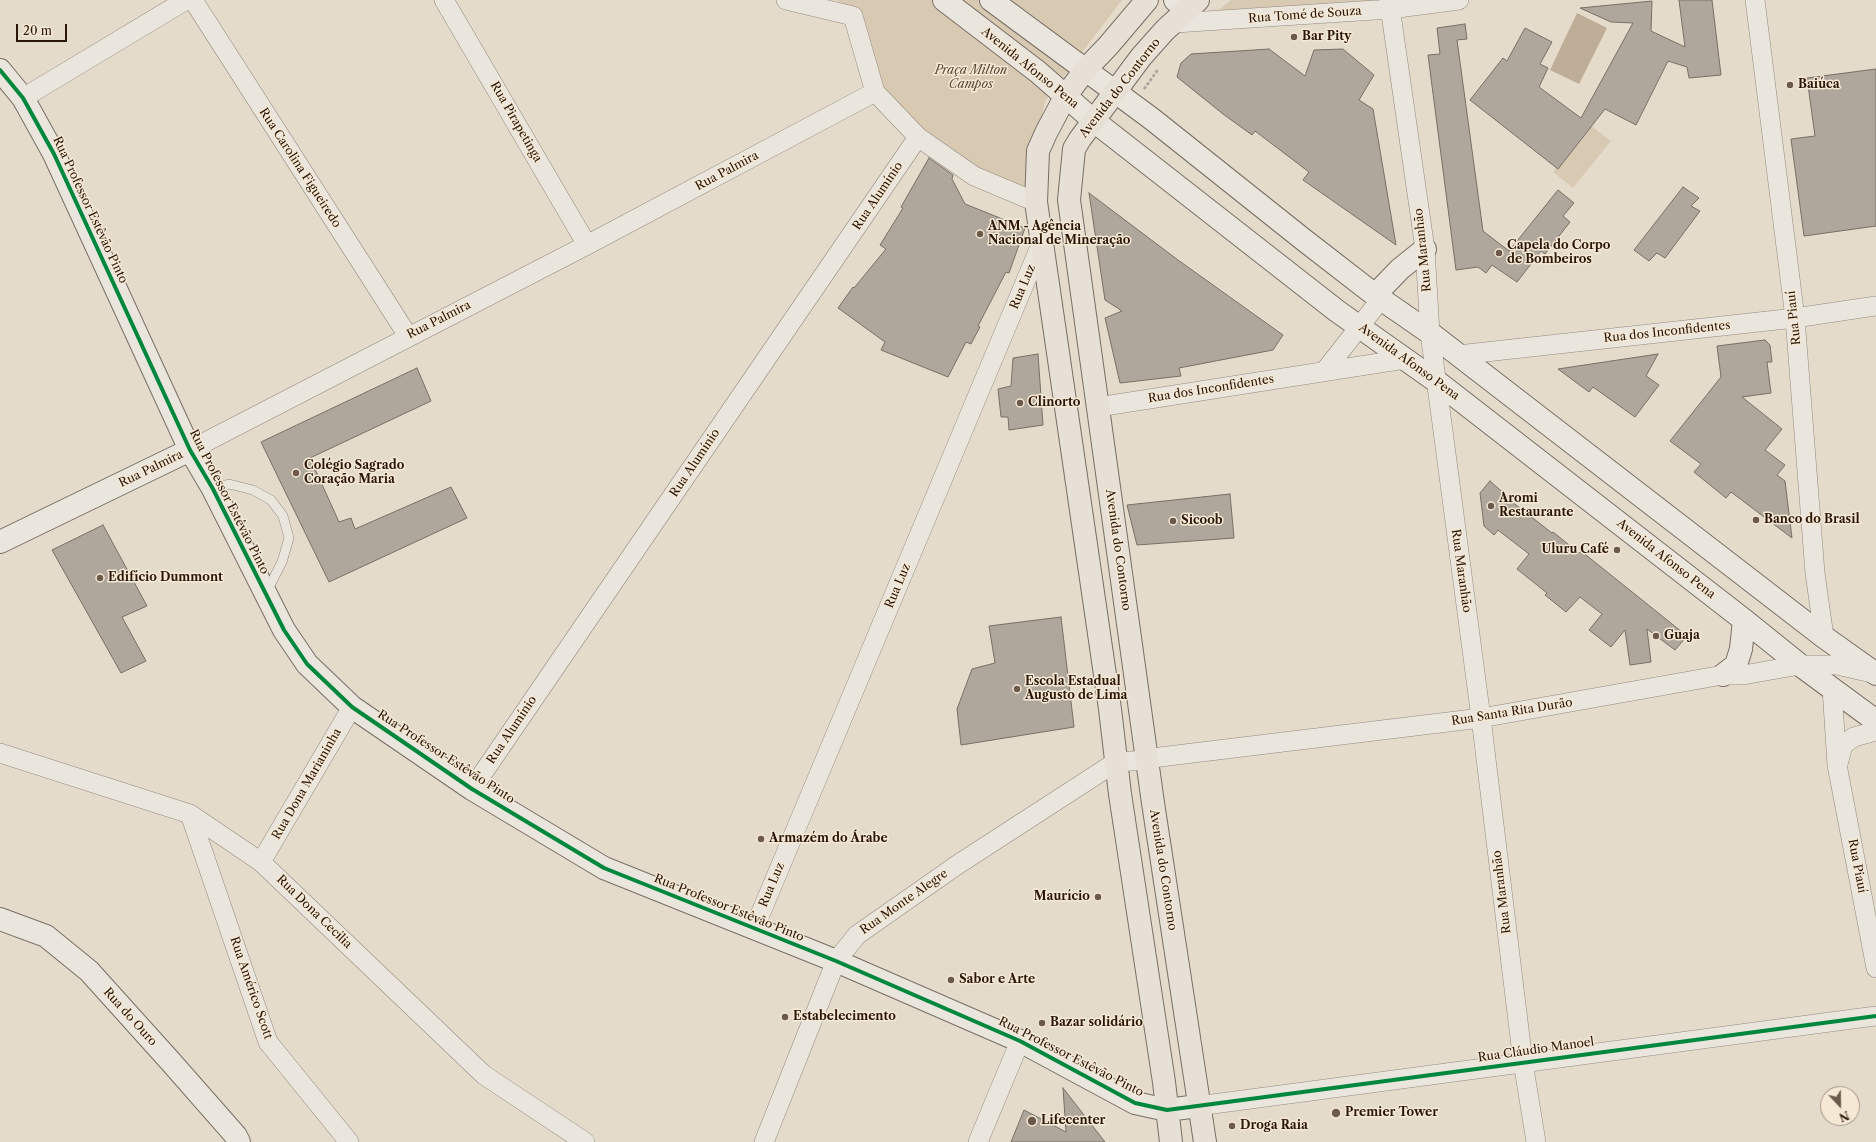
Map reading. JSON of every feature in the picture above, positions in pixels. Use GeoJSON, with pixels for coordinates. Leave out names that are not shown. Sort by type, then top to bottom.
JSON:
{"type":"FeatureCollection","features":[{"type":"Feature","properties":{"kind":"main road","name":"Avenida Afonso Pena"},"geometry":{"type":"LineString","coordinates":[[944,0],[1038,72],[1094,121],[1337,311],[1436,381],[1800,665],[1876,721]]}},
{"type":"Feature","properties":{"kind":"main road"},"geometry":{"type":"LineString","coordinates":[[991,0],[1115,91],[1378,297],[1430,333],[1824,637],[1876,674]]}},
{"type":"Feature","properties":{"kind":"main road"},"geometry":{"type":"LineString","coordinates":[[1147,0],[1108,46],[1085,70],[1065,97],[1038,151],[1036,202],[1171,1142]]}},
{"type":"Feature","properties":{"kind":"main road","name":"Avenida do Contorno"},"geometry":{"type":"LineString","coordinates":[[1188,1],[1175,23],[1165,30],[1141,57],[1074,149],[1069,200],[1147,760],[1198,1106],[1205,1142]]}},
{"type":"Feature","properties":{"kind":"main road","name":"Rua Professor Estêvão Pinto"},"geometry":{"type":"LineString","coordinates":[[0,70],[23,98],[54,154],[190,450],[213,489],[284,630],[307,664],[352,706],[472,789],[604,868],[754,929],[836,960],[1020,1040],[1135,1103],[1167,1110],[1198,1106]]}},
{"type":"Feature","properties":{"kind":"main road"},"geometry":{"type":"LineString","coordinates":[[1378,297],[1400,268],[1425,249]]}},
{"type":"Feature","properties":{"kind":"main road","name":"Rua Palmira"},"geometry":{"type":"LineString","coordinates":[[0,542],[190,450]]}},
{"type":"Feature","properties":{"kind":"main road"},"geometry":{"type":"LineString","coordinates":[[1723,675],[1736,666],[1742,650],[1744,620]]}},
{"type":"Feature","properties":{"kind":"main road","name":"Rua do Ouro"},"geometry":{"type":"LineString","coordinates":[[0,919],[46,936],[89,972],[186,1079],[236,1136],[239,1142]]}},
{"type":"Feature","properties":{"kind":"street"},"geometry":{"type":"LineString","coordinates":[[23,98],[186,0]]}},
{"type":"Feature","properties":{"kind":"street","name":"Rua Carolina Figueiredo"},"geometry":{"type":"LineString","coordinates":[[193,0],[408,336]]}},
{"type":"Feature","properties":{"kind":"street","name":"Rua Pirapetinga"},"geometry":{"type":"LineString","coordinates":[[444,0],[587,245]]}},
{"type":"Feature","properties":{"kind":"street"},"geometry":{"type":"LineString","coordinates":[[786,0],[853,16],[875,92],[918,138],[974,176],[1036,202]]}},
{"type":"Feature","properties":{"kind":"street","name":"Rua Tomé de Souza"},"geometry":{"type":"LineString","coordinates":[[1175,23],[1459,0]]}},
{"type":"Feature","properties":{"kind":"street","name":"Rua Piauí"},"geometry":{"type":"LineString","coordinates":[[1754,0],[1795,318],[1815,573],[1824,637]]}},
{"type":"Feature","properties":{"kind":"street","name":"Rua Maranhão"},"geometry":{"type":"LineString","coordinates":[[1390,5],[1425,249],[1430,333],[1442,431],[1481,718],[1523,1062],[1536,1142]]}},
{"type":"Feature","properties":{"kind":"street","name":"Rua Palmira"},"geometry":{"type":"LineString","coordinates":[[190,450],[408,336],[587,245],[875,92]]}},
{"type":"Feature","properties":{"kind":"street","name":"Rua Alumínio"},"geometry":{"type":"LineString","coordinates":[[472,789],[918,138]]}},
{"type":"Feature","properties":{"kind":"street","name":"Rua Luz"},"geometry":{"type":"LineString","coordinates":[[754,929],[1042,242]]}},
{"type":"Feature","properties":{"kind":"street"},"geometry":{"type":"LineString","coordinates":[[1324,372],[1360,326],[1378,297]]}},
{"type":"Feature","properties":{"kind":"street","name":"Rua dos Inconfidentes"},"geometry":{"type":"LineString","coordinates":[[1458,355],[1795,318],[1876,306]]}},
{"type":"Feature","properties":{"kind":"street","name":"Rua dos Inconfidentes"},"geometry":{"type":"LineString","coordinates":[[1098,407],[1405,358]]}},
{"type":"Feature","properties":{"kind":"street","name":"Rua Santa Rita Durão"},"geometry":{"type":"LineString","coordinates":[[1147,760],[1160,757],[1481,718],[1723,675],[1743,675],[1800,665],[1837,665],[1876,674]]}},
{"type":"Feature","properties":{"kind":"street","name":"Rua Piauí"},"geometry":{"type":"LineString","coordinates":[[1832,688],[1837,765],[1876,968]]}},
{"type":"Feature","properties":{"kind":"street","name":"Rua Dona Marianinha"},"geometry":{"type":"LineString","coordinates":[[261,862],[352,706]]}},
{"type":"Feature","properties":{"kind":"street","name":"Rua Piauí"},"geometry":{"type":"LineString","coordinates":[[1837,765],[1843,745],[1854,737],[1876,731]]}},
{"type":"Feature","properties":{"kind":"street","name":"Rua Dona Cecília"},"geometry":{"type":"LineString","coordinates":[[0,753],[190,814],[261,862],[484,1075],[585,1142]]}},
{"type":"Feature","properties":{"kind":"street","name":"Rua Monte Alegre"},"geometry":{"type":"LineString","coordinates":[[764,1142],[836,960],[857,935],[957,865],[1116,762],[1147,760]]}},
{"type":"Feature","properties":{"kind":"street","name":"Rua Américo Scott"},"geometry":{"type":"LineString","coordinates":[[190,814],[268,1042],[350,1142]]}},
{"type":"Feature","properties":{"kind":"street","name":"Rua Cláudio Manoel"},"geometry":{"type":"LineString","coordinates":[[1198,1106],[1876,1016]]}},
{"type":"Feature","properties":{"kind":"street"},"geometry":{"type":"LineString","coordinates":[[978,1142],[1020,1040]]}},
{"type":"Feature","properties":{"kind":"lane"},"geometry":{"type":"LineString","coordinates":[[213,489],[229,484],[253,490],[271,500],[283,516],[289,538],[282,562],[265,594]]}},
{"type":"Feature","properties":{"kind":"green space","name":"Praça Milton Campos"},"geometry":{"type":"Polygon","coordinates":[[[837,0],[1122,0],[1045,101],[1035,151],[1031,194],[976,175],[877,91],[854,13],[837,0]]]}},
{"type":"Feature","properties":{"kind":"green space"},"geometry":{"type":"Polygon","coordinates":[[[1231,0],[1372,0],[1372,1],[1210,17],[1231,0]]]}},
{"type":"Feature","properties":{"kind":"green space"},"geometry":{"type":"Polygon","coordinates":[[[1590,125],[1611,141],[1573,188],[1553,172],[1590,125]]]}},
{"type":"Feature","properties":{"kind":"shaded area"},"geometry":{"type":"Polygon","coordinates":[[[1577,13],[1607,28],[1579,84],[1550,70],[1577,13]]]}},
{"type":"Feature","properties":{"kind":"building"},"geometry":{"type":"Polygon","coordinates":[[[1679,0],[1712,0],[1721,75],[1689,78],[1687,67],[1668,61],[1636,125],[1605,109],[1558,169],[1470,100],[1503,58],[1507,61],[1525,28],[1552,42],[1540,64],[1548,68],[1539,87],[1581,118],[1633,23],[1611,22],[1580,8],[1652,1],[1651,31],[1685,47],[1679,0]]]}},
{"type":"Feature","properties":{"kind":"building"},"geometry":{"type":"Polygon","coordinates":[[[1465,24],[1467,39],[1457,40],[1483,231],[1509,251],[1558,190],[1574,203],[1563,216],[1570,222],[1545,254],[1541,251],[1517,282],[1492,265],[1486,273],[1478,267],[1456,270],[1428,55],[1440,54],[1437,28],[1465,24]]]}},
{"type":"Feature","properties":{"kind":"building"},"geometry":{"type":"Polygon","coordinates":[[[1269,49],[1305,76],[1314,50],[1343,49],[1374,75],[1359,100],[1373,109],[1396,245],[1303,180],[1309,172],[1255,131],[1252,135],[1177,77],[1181,63],[1191,54],[1269,49]]]}},
{"type":"Feature","properties":{"kind":"building"},"geometry":{"type":"Polygon","coordinates":[[[1876,69],[1876,226],[1804,236],[1791,139],[1815,136],[1807,78],[1876,69]]]}},
{"type":"Feature","properties":{"kind":"building"},"geometry":{"type":"Polygon","coordinates":[[[929,158],[953,175],[952,179],[965,204],[1025,228],[1009,273],[1006,272],[978,326],[980,327],[971,344],[966,342],[948,377],[881,350],[885,342],[838,308],[853,287],[854,288],[886,249],[880,245],[903,208],[901,207],[929,158]]]}},
{"type":"Feature","properties":{"kind":"building"},"geometry":{"type":"Polygon","coordinates":[[[1683,187],[1699,198],[1691,206],[1700,211],[1665,258],[1657,253],[1649,261],[1634,250],[1683,187]]]}},
{"type":"Feature","properties":{"kind":"building"},"geometry":{"type":"Polygon","coordinates":[[[1089,193],[1178,260],[1283,335],[1273,350],[1179,368],[1181,376],[1120,383],[1105,318],[1122,311],[1105,300],[1089,193]]]}},
{"type":"Feature","properties":{"kind":"building"},"geometry":{"type":"Polygon","coordinates":[[[1765,340],[1770,345],[1772,362],[1767,362],[1771,393],[1742,397],[1782,429],[1765,450],[1785,465],[1777,475],[1785,481],[1792,538],[1731,492],[1726,498],[1694,472],[1701,464],[1670,441],[1721,377],[1717,346],[1765,340]]]}},
{"type":"Feature","properties":{"kind":"building","name":"Clinorto"},"geometry":{"type":"Polygon","coordinates":[[[1038,354],[1043,425],[1009,430],[1008,417],[1001,417],[998,389],[1011,386],[1013,358],[1038,354]]]}},
{"type":"Feature","properties":{"kind":"building"},"geometry":{"type":"Polygon","coordinates":[[[1658,354],[1646,376],[1659,385],[1635,417],[1593,387],[1589,392],[1558,369],[1658,354]]]}},
{"type":"Feature","properties":{"kind":"building","name":"Colégio Sagrado Coração Maria"},"geometry":{"type":"Polygon","coordinates":[[[417,368],[431,401],[310,458],[339,522],[351,518],[355,529],[451,487],[467,518],[329,582],[261,442],[417,368]]]}},
{"type":"Feature","properties":{"kind":"building"},"geometry":{"type":"Polygon","coordinates":[[[1490,481],[1508,497],[1507,498],[1579,553],[1581,551],[1687,636],[1675,650],[1647,629],[1651,662],[1630,665],[1625,630],[1611,647],[1589,630],[1602,614],[1580,597],[1566,612],[1545,595],[1547,593],[1517,569],[1529,554],[1498,530],[1494,535],[1484,526],[1480,493],[1490,481]]]}},
{"type":"Feature","properties":{"kind":"building"},"geometry":{"type":"Polygon","coordinates":[[[1230,494],[1234,538],[1137,545],[1127,505],[1230,494]]]}},
{"type":"Feature","properties":{"kind":"building","name":"Edifício Dummont"},"geometry":{"type":"Polygon","coordinates":[[[103,525],[147,606],[122,617],[146,661],[121,673],[52,550],[103,525]]]}},
{"type":"Feature","properties":{"kind":"building","name":"Escola Estadual Augusto de Lima"},"geometry":{"type":"Polygon","coordinates":[[[1061,617],[1074,727],[961,745],[957,709],[972,669],[995,663],[989,626],[1061,617]]]}},
{"type":"Feature","properties":{"kind":"building","name":"Lifecenter"},"geometry":{"type":"Polygon","coordinates":[[[1063,1088],[1105,1142],[1011,1142],[1024,1110],[1066,1132],[1063,1088]]]}},
{"type":"Feature","properties":{"kind":"cycle path"},"geometry":{"type":"LineString","coordinates":[[0,70],[23,98],[54,154],[190,450],[213,489],[284,630],[307,664],[352,707],[472,789],[604,868],[836,961],[1020,1041],[1135,1103],[1167,1110],[1876,1016]]}},
{"type":"Feature","properties":{"kind":"place","name":"Bar Pity"},"geometry":{"type":"Point","coordinates":[1294,37]}},
{"type":"Feature","properties":{"kind":"place","name":"Baiúca"},"geometry":{"type":"Point","coordinates":[1790,85]}},
{"type":"Feature","properties":{"kind":"place","name":"ANM - Agência Nacional de Mineração"},"geometry":{"type":"Point","coordinates":[980,234]}},
{"type":"Feature","properties":{"kind":"place","name":"Capela do Corpo de Bombeiros"},"geometry":{"type":"Point","coordinates":[1499,253]}},
{"type":"Feature","properties":{"kind":"place","name":"Clinorto"},"geometry":{"type":"Point","coordinates":[1020,403]}},
{"type":"Feature","properties":{"kind":"place","name":"Colégio Sagrado Coração Maria"},"geometry":{"type":"Point","coordinates":[296,473]}},
{"type":"Feature","properties":{"kind":"place","name":"Aromi Restaurante"},"geometry":{"type":"Point","coordinates":[1491,506]}},
{"type":"Feature","properties":{"kind":"place","name":"Banco do Brasil"},"geometry":{"type":"Point","coordinates":[1756,520]}},
{"type":"Feature","properties":{"kind":"place","name":"Sicoob"},"geometry":{"type":"Point","coordinates":[1173,521]}},
{"type":"Feature","properties":{"kind":"place","name":"Uluru Café"},"geometry":{"type":"Point","coordinates":[1617,550]}},
{"type":"Feature","properties":{"kind":"place","name":"Edifício Dummont"},"geometry":{"type":"Point","coordinates":[100,578]}},
{"type":"Feature","properties":{"kind":"place","name":"Guaja"},"geometry":{"type":"Point","coordinates":[1656,636]}},
{"type":"Feature","properties":{"kind":"place","name":"Escola Estadual Augusto de Lima"},"geometry":{"type":"Point","coordinates":[1017,689]}},
{"type":"Feature","properties":{"kind":"place","name":"Armazém do Árabe"},"geometry":{"type":"Point","coordinates":[761,839]}},
{"type":"Feature","properties":{"kind":"place","name":"Maurício"},"geometry":{"type":"Point","coordinates":[1098,897]}},
{"type":"Feature","properties":{"kind":"place","name":"Sabor e Arte"},"geometry":{"type":"Point","coordinates":[951,980]}},
{"type":"Feature","properties":{"kind":"place","name":"Estabelecimento"},"geometry":{"type":"Point","coordinates":[785,1017]}},
{"type":"Feature","properties":{"kind":"place","name":"Bazar solidário"},"geometry":{"type":"Point","coordinates":[1042,1023]}},
{"type":"Feature","properties":{"kind":"place","name":"Premier Tower"},"geometry":{"type":"Point","coordinates":[1336,1113]}},
{"type":"Feature","properties":{"kind":"place","name":"Lifecenter"},"geometry":{"type":"Point","coordinates":[1032,1121]}},
{"type":"Feature","properties":{"kind":"place","name":"Droga Raia"},"geometry":{"type":"Point","coordinates":[1232,1126]}}]}
